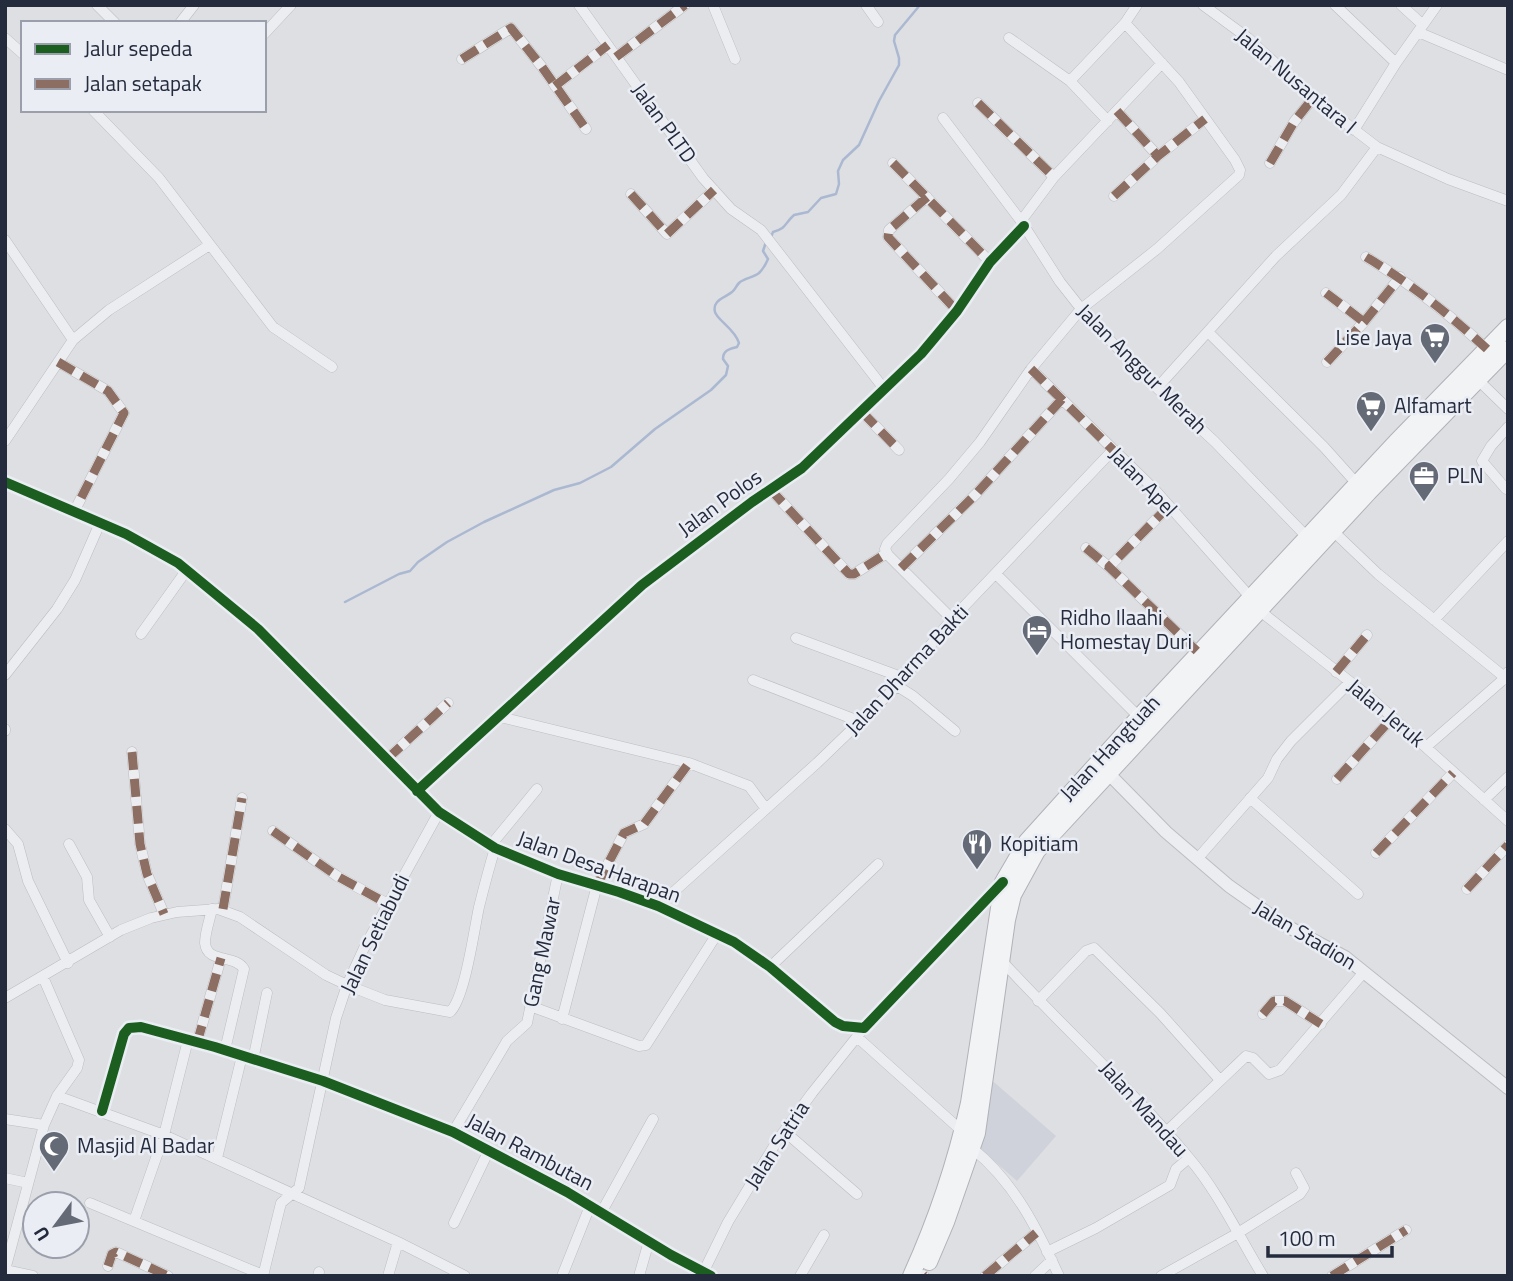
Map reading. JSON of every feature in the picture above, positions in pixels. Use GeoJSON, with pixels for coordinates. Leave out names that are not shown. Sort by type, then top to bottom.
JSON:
{"type":"FeatureCollection","features":[{"type":"Feature","properties":{"kind":"highway","name":"Jalan Hangtuah"},"geometry":{"type":"LineString","coordinates":[[923,1276],[973,1149],[1007,920],[1013,895],[1037,851],[1110,774],[1255,605],[1308,538],[1508,327]]}},
{"type":"Feature","properties":{"kind":"highway","name":"Jalan Hangtuah"},"geometry":{"type":"LineString","coordinates":[[911,1276],[923,1250],[963,1132],[1003,881],[1027,841],[1199,653],[1255,605],[1333,531],[1508,349]]}},
{"type":"Feature","properties":{"kind":"street"},"geometry":{"type":"LineString","coordinates":[[97,5],[114,21]]}},
{"type":"Feature","properties":{"kind":"street"},"geometry":{"type":"LineString","coordinates":[[184,21],[194,5]]}},
{"type":"Feature","properties":{"kind":"street"},"geometry":{"type":"LineString","coordinates":[[266,32],[292,5]]}},
{"type":"Feature","properties":{"kind":"street","name":"Jalan PLTD"},"geometry":{"type":"LineString","coordinates":[[579,5],[703,178],[731,209],[761,230],[885,390]]}},
{"type":"Feature","properties":{"kind":"street"},"geometry":{"type":"LineString","coordinates":[[616,57],[685,5]]}},
{"type":"Feature","properties":{"kind":"street"},"geometry":{"type":"LineString","coordinates":[[713,5],[735,60]]}},
{"type":"Feature","properties":{"kind":"street"},"geometry":{"type":"LineString","coordinates":[[866,5],[878,22]]}},
{"type":"Feature","properties":{"kind":"street"},"geometry":{"type":"LineString","coordinates":[[1070,81],[1125,23],[1137,5]]}},
{"type":"Feature","properties":{"kind":"street","name":"Jalan Nusantara I"},"geometry":{"type":"LineString","coordinates":[[1203,5],[1248,38],[1313,99],[1377,147],[1448,179],[1508,201]]}},
{"type":"Feature","properties":{"kind":"street"},"geometry":{"type":"LineString","coordinates":[[1335,5],[1396,63]]}},
{"type":"Feature","properties":{"kind":"street"},"geometry":{"type":"LineString","coordinates":[[1401,5],[1421,28],[1508,70]]}},
{"type":"Feature","properties":{"kind":"street"},"geometry":{"type":"LineString","coordinates":[[1353,130],[1437,5]]}},
{"type":"Feature","properties":{"kind":"street"},"geometry":{"type":"LineString","coordinates":[[952,619],[887,553],[887,544],[949,480],[980,442],[1031,369],[1081,309],[1157,249],[1237,179],[1240,170],[1179,82],[1125,23]]}},
{"type":"Feature","properties":{"kind":"street"},"geometry":{"type":"LineString","coordinates":[[462,59],[511,28],[586,129]]}},
{"type":"Feature","properties":{"kind":"street"},"geometry":{"type":"LineString","coordinates":[[5,38],[21,52]]}},
{"type":"Feature","properties":{"kind":"street"},"geometry":{"type":"LineString","coordinates":[[1009,38],[1070,81],[1108,121]]}},
{"type":"Feature","properties":{"kind":"street"},"geometry":{"type":"LineString","coordinates":[[555,86],[608,45]]}},
{"type":"Feature","properties":{"kind":"street","name":"Jalan Polos"},"geometry":{"type":"LineString","coordinates":[[417,791],[642,585],[802,468],[885,390],[921,354],[957,311],[1054,177],[1161,63]]}},
{"type":"Feature","properties":{"kind":"street"},"geometry":{"type":"LineString","coordinates":[[1270,163],[1294,122],[1313,99]]}},
{"type":"Feature","properties":{"kind":"street"},"geometry":{"type":"LineString","coordinates":[[978,103],[1054,177]]}},
{"type":"Feature","properties":{"kind":"street"},"geometry":{"type":"LineString","coordinates":[[1117,111],[1158,156]]}},
{"type":"Feature","properties":{"kind":"street"},"geometry":{"type":"LineString","coordinates":[[95,112],[159,178],[208,246],[273,327],[332,368]]}},
{"type":"Feature","properties":{"kind":"street","name":"Jalan Anggur Merah"},"geometry":{"type":"LineString","coordinates":[[943,118],[1081,309],[1308,538]]}},
{"type":"Feature","properties":{"kind":"street"},"geometry":{"type":"LineString","coordinates":[[1114,196],[1158,156],[1205,119]]}},
{"type":"Feature","properties":{"kind":"street"},"geometry":{"type":"LineString","coordinates":[[1157,388],[1276,256],[1341,195],[1377,147]]}},
{"type":"Feature","properties":{"kind":"street"},"geometry":{"type":"LineString","coordinates":[[894,163],[990,262]]}},
{"type":"Feature","properties":{"kind":"street"},"geometry":{"type":"LineString","coordinates":[[631,194],[667,234],[714,190]]}},
{"type":"Feature","properties":{"kind":"street"},"geometry":{"type":"LineString","coordinates":[[927,197],[889,230],[888,237],[957,311]]}},
{"type":"Feature","properties":{"kind":"street"},"geometry":{"type":"LineString","coordinates":[[5,240],[73,340]]}},
{"type":"Feature","properties":{"kind":"street"},"geometry":{"type":"LineString","coordinates":[[5,441],[73,340],[109,310],[208,246]]}},
{"type":"Feature","properties":{"kind":"street"},"geometry":{"type":"LineString","coordinates":[[1366,257],[1399,277],[1455,320],[1486,349]]}},
{"type":"Feature","properties":{"kind":"street"},"geometry":{"type":"LineString","coordinates":[[1327,362],[1364,322],[1399,277]]}},
{"type":"Feature","properties":{"kind":"street"},"geometry":{"type":"LineString","coordinates":[[1326,293],[1364,322]]}},
{"type":"Feature","properties":{"kind":"street"},"geometry":{"type":"LineString","coordinates":[[1208,332],[1324,447],[1358,485]]}},
{"type":"Feature","properties":{"kind":"street"},"geometry":{"type":"LineString","coordinates":[[58,362],[108,391],[124,413],[74,512]]}},
{"type":"Feature","properties":{"kind":"street","name":"Jalan Apel"},"geometry":{"type":"LineString","coordinates":[[1031,369],[1156,490],[1255,605]]}},
{"type":"Feature","properties":{"kind":"street"},"geometry":{"type":"LineString","coordinates":[[1478,380],[1508,409]]}},
{"type":"Feature","properties":{"kind":"street"},"geometry":{"type":"LineString","coordinates":[[901,568],[977,493],[1062,399]]}},
{"type":"Feature","properties":{"kind":"street"},"geometry":{"type":"LineString","coordinates":[[862,412],[899,450]]}},
{"type":"Feature","properties":{"kind":"street"},"geometry":{"type":"LineString","coordinates":[[1506,489],[1482,461],[1508,427]]}},
{"type":"Feature","properties":{"kind":"street","name":"Jalan Dharma Bakti"},"geometry":{"type":"LineString","coordinates":[[658,906],[861,722],[901,682],[952,619],[1113,450]]}},
{"type":"Feature","properties":{"kind":"street","name":"Jalan Desa Harapan"},"geometry":{"type":"LineString","coordinates":[[5,482],[126,534],[178,563],[258,629],[439,812],[493,847],[558,874],[658,906],[743,947],[835,1021],[860,1032]]}},
{"type":"Feature","properties":{"kind":"street"},"geometry":{"type":"LineString","coordinates":[[770,489],[849,574],[854,574],[887,553]]}},
{"type":"Feature","properties":{"kind":"street"},"geometry":{"type":"LineString","coordinates":[[1110,567],[1169,506]]}},
{"type":"Feature","properties":{"kind":"street"},"geometry":{"type":"LineString","coordinates":[[5,675],[57,609],[75,580],[100,523]]}},
{"type":"Feature","properties":{"kind":"street"},"geometry":{"type":"LineString","coordinates":[[1333,531],[1378,574],[1507,676],[1426,747]]}},
{"type":"Feature","properties":{"kind":"street"},"geometry":{"type":"LineString","coordinates":[[1434,620],[1508,541]]}},
{"type":"Feature","properties":{"kind":"street"},"geometry":{"type":"LineString","coordinates":[[1086,548],[1110,567],[1199,653]]}},
{"type":"Feature","properties":{"kind":"street"},"geometry":{"type":"LineString","coordinates":[[141,634],[186,571]]}},
{"type":"Feature","properties":{"kind":"street"},"geometry":{"type":"LineString","coordinates":[[996,574],[1139,717]]}},
{"type":"Feature","properties":{"kind":"street","name":"Jalan Jeruk"},"geometry":{"type":"LineString","coordinates":[[1255,605],[1350,682],[1508,821]]}},
{"type":"Feature","properties":{"kind":"street"},"geometry":{"type":"LineString","coordinates":[[1336,672],[1367,635]]}},
{"type":"Feature","properties":{"kind":"street"},"geometry":{"type":"LineString","coordinates":[[796,638],[901,682],[955,731]]}},
{"type":"Feature","properties":{"kind":"street"},"geometry":{"type":"LineString","coordinates":[[753,680],[861,722]]}},
{"type":"Feature","properties":{"kind":"street"},"geometry":{"type":"LineString","coordinates":[[1198,858],[1268,778],[1277,759],[1291,741],[1350,682]]}},
{"type":"Feature","properties":{"kind":"street"},"geometry":{"type":"LineString","coordinates":[[387,760],[448,703]]}},
{"type":"Feature","properties":{"kind":"street"},"geometry":{"type":"LineString","coordinates":[[500,717],[689,763],[745,783],[755,792],[766,809]]}},
{"type":"Feature","properties":{"kind":"street"},"geometry":{"type":"LineString","coordinates":[[1337,779],[1392,718]]}},
{"type":"Feature","properties":{"kind":"street"},"geometry":{"type":"LineString","coordinates":[[132,752],[140,844],[147,874],[164,914]]}},
{"type":"Feature","properties":{"kind":"street"},"geometry":{"type":"LineString","coordinates":[[562,1019],[597,885],[622,836],[643,824],[689,763]]}},
{"type":"Feature","properties":{"kind":"street"},"geometry":{"type":"LineString","coordinates":[[1376,853],[1453,773]]}},
{"type":"Feature","properties":{"kind":"street","name":"Jalan Stadion"},"geometry":{"type":"LineString","coordinates":[[1110,774],[1166,832],[1255,906],[1339,953],[1508,1088]]}},
{"type":"Feature","properties":{"kind":"street"},"geometry":{"type":"LineString","coordinates":[[1484,800],[1508,777]]}},
{"type":"Feature","properties":{"kind":"street"},"geometry":{"type":"LineString","coordinates":[[5,998],[141,922],[164,914],[194,909],[223,909],[326,975],[347,985],[385,1000],[447,1013],[453,1010],[462,985],[493,847],[537,789]]}},
{"type":"Feature","properties":{"kind":"street"},"geometry":{"type":"LineString","coordinates":[[223,909],[242,798]]}},
{"type":"Feature","properties":{"kind":"street"},"geometry":{"type":"LineString","coordinates":[[1250,798],[1358,894]]}},
{"type":"Feature","properties":{"kind":"street","name":"Jalan Setiabudi"},"geometry":{"type":"LineString","coordinates":[[263,1275],[281,1203],[296,1189],[336,1018],[347,985],[439,812]]}},
{"type":"Feature","properties":{"kind":"street"},"geometry":{"type":"LineString","coordinates":[[5,830],[18,844],[29,881],[68,963]]}},
{"type":"Feature","properties":{"kind":"street"},"geometry":{"type":"LineString","coordinates":[[273,831],[337,876],[388,904]]}},
{"type":"Feature","properties":{"kind":"street"},"geometry":{"type":"LineString","coordinates":[[69,844],[87,877],[89,900],[110,937]]}},
{"type":"Feature","properties":{"kind":"street"},"geometry":{"type":"LineString","coordinates":[[1467,889],[1508,845]]}},
{"type":"Feature","properties":{"kind":"street"},"geometry":{"type":"LineString","coordinates":[[770,967],[878,864]]}},
{"type":"Feature","properties":{"kind":"street","name":"Gang Mawar"},"geometry":{"type":"LineString","coordinates":[[453,1132],[507,1041],[525,1026],[558,874]]}},
{"type":"Feature","properties":{"kind":"street"},"geometry":{"type":"LineString","coordinates":[[963,1132],[860,1032],[1003,881]]}},
{"type":"Feature","properties":{"kind":"street"},"geometry":{"type":"LineString","coordinates":[[212,909],[206,947],[215,957],[237,961],[244,969],[225,1050]]}},
{"type":"Feature","properties":{"kind":"street"},"geometry":{"type":"LineString","coordinates":[[530,1006],[639,1046],[646,1045],[717,934]]}},
{"type":"Feature","properties":{"kind":"street"},"geometry":{"type":"LineString","coordinates":[[1038,1001],[1086,951],[1094,948],[1160,1013],[1220,1080]]}},
{"type":"Feature","properties":{"kind":"street"},"geometry":{"type":"LineString","coordinates":[[134,1221],[221,958]]}},
{"type":"Feature","properties":{"kind":"street","name":"Jalan Mandau"},"geometry":{"type":"LineString","coordinates":[[1002,961],[1038,1001],[1117,1077],[1189,1157],[1226,1212],[1263,1276]]}},
{"type":"Feature","properties":{"kind":"street"},"geometry":{"type":"LineString","coordinates":[[1166,1132],[1249,1055],[1269,1074],[1278,1073],[1364,972]]}},
{"type":"Feature","properties":{"kind":"street"},"geometry":{"type":"LineString","coordinates":[[33,1276],[5,1270],[44,1125],[57,1096],[77,1068],[79,1060],[43,977]]}},
{"type":"Feature","properties":{"kind":"street"},"geometry":{"type":"LineString","coordinates":[[253,1060],[267,993]]}},
{"type":"Feature","properties":{"kind":"street"},"geometry":{"type":"LineString","coordinates":[[1263,1014],[1274,1001],[1282,1000],[1321,1024]]}},
{"type":"Feature","properties":{"kind":"street","name":"Jalan Rambutan"},"geometry":{"type":"LineString","coordinates":[[102,1111],[124,1034],[129,1028],[135,1026],[192,1041],[323,1081],[453,1132],[590,1206],[705,1274]]}},
{"type":"Feature","properties":{"kind":"street","name":"Jalan Satria"},"geometry":{"type":"LineString","coordinates":[[705,1274],[729,1222],[784,1131],[860,1032]]}},
{"type":"Feature","properties":{"kind":"street"},"geometry":{"type":"LineString","coordinates":[[217,1158],[242,1056]]}},
{"type":"Feature","properties":{"kind":"street"},"geometry":{"type":"LineString","coordinates":[[57,1096],[164,1135],[296,1189],[460,1275]]}},
{"type":"Feature","properties":{"kind":"street"},"geometry":{"type":"LineString","coordinates":[[5,1119],[44,1125]]}},
{"type":"Feature","properties":{"kind":"street"},"geometry":{"type":"LineString","coordinates":[[601,1213],[653,1119]]}},
{"type":"Feature","properties":{"kind":"street"},"geometry":{"type":"LineString","coordinates":[[784,1131],[857,1194]]}},
{"type":"Feature","properties":{"kind":"street"},"geometry":{"type":"LineString","coordinates":[[973,1149],[992,1164],[1023,1203],[1059,1276]]}},
{"type":"Feature","properties":{"kind":"street"},"geometry":{"type":"LineString","coordinates":[[454,1223],[489,1150]]}},
{"type":"Feature","properties":{"kind":"street"},"geometry":{"type":"LineString","coordinates":[[1035,1276],[1049,1256],[1170,1185],[1176,1169],[1189,1157]]}},
{"type":"Feature","properties":{"kind":"street"},"geometry":{"type":"LineString","coordinates":[[1161,1276],[1238,1233],[1303,1192],[1296,1173]]}},
{"type":"Feature","properties":{"kind":"street"},"geometry":{"type":"LineString","coordinates":[[5,1178],[28,1183]]}},
{"type":"Feature","properties":{"kind":"street"},"geometry":{"type":"LineString","coordinates":[[91,1203],[263,1275]]}},
{"type":"Feature","properties":{"kind":"street"},"geometry":{"type":"LineString","coordinates":[[562,1276],[590,1206]]}},
{"type":"Feature","properties":{"kind":"street"},"geometry":{"type":"LineString","coordinates":[[1332,1276],[1406,1230]]}},
{"type":"Feature","properties":{"kind":"street"},"geometry":{"type":"LineString","coordinates":[[985,1276],[1037,1233]]}},
{"type":"Feature","properties":{"kind":"street"},"geometry":{"type":"LineString","coordinates":[[800,1276],[824,1235]]}},
{"type":"Feature","properties":{"kind":"street"},"geometry":{"type":"LineString","coordinates":[[639,1276],[649,1241]]}},
{"type":"Feature","properties":{"kind":"street"},"geometry":{"type":"LineString","coordinates":[[388,1276],[398,1242]]}},
{"type":"Feature","properties":{"kind":"street"},"geometry":{"type":"LineString","coordinates":[[108,1266],[112,1254],[116,1252],[168,1276]]}},
{"type":"Feature","properties":{"kind":"shaded area"},"geometry":{"type":"Polygon","coordinates":[[[988,1077],[1056,1136],[1017,1181],[976,1145],[988,1077]]]}},
{"type":"Feature","properties":{"kind":"waterway"},"geometry":{"type":"LineString","coordinates":[[771,237],[773,232],[783,227],[794,215],[808,212],[821,198],[836,194],[839,184],[838,171],[843,160],[859,145],[899,65],[895,35],[920,5]]}},
{"type":"Feature","properties":{"kind":"waterway"},"geometry":{"type":"LineString","coordinates":[[345,602],[410,571],[418,562],[447,542],[484,522],[554,490],[580,483],[611,467],[655,429],[711,390],[726,375],[728,366],[723,359],[724,354],[739,343],[734,333],[716,315],[715,305],[741,281],[757,275],[762,270],[768,259],[763,251],[766,242]]}},
{"type":"Feature","properties":{"kind":"marked path"},"geometry":{"type":"LineString","coordinates":[[616,57],[685,5]]}},
{"type":"Feature","properties":{"kind":"marked path"},"geometry":{"type":"LineString","coordinates":[[462,59],[511,28],[586,129]]}},
{"type":"Feature","properties":{"kind":"marked path"},"geometry":{"type":"LineString","coordinates":[[555,86],[608,45]]}},
{"type":"Feature","properties":{"kind":"marked path"},"geometry":{"type":"LineString","coordinates":[[1270,163],[1294,122],[1313,98]]}},
{"type":"Feature","properties":{"kind":"marked path"},"geometry":{"type":"LineString","coordinates":[[978,103],[1054,177]]}},
{"type":"Feature","properties":{"kind":"marked path"},"geometry":{"type":"LineString","coordinates":[[1117,111],[1158,156]]}},
{"type":"Feature","properties":{"kind":"marked path"},"geometry":{"type":"LineString","coordinates":[[1114,196],[1158,156],[1205,119]]}},
{"type":"Feature","properties":{"kind":"marked path"},"geometry":{"type":"LineString","coordinates":[[893,163],[990,262]]}},
{"type":"Feature","properties":{"kind":"marked path"},"geometry":{"type":"LineString","coordinates":[[631,194],[667,234],[714,190]]}},
{"type":"Feature","properties":{"kind":"marked path"},"geometry":{"type":"LineString","coordinates":[[927,197],[889,230],[888,237],[957,311]]}},
{"type":"Feature","properties":{"kind":"marked path"},"geometry":{"type":"LineString","coordinates":[[1366,257],[1429,300],[1487,349]]}},
{"type":"Feature","properties":{"kind":"marked path"},"geometry":{"type":"LineString","coordinates":[[1327,362],[1400,277]]}},
{"type":"Feature","properties":{"kind":"marked path"},"geometry":{"type":"LineString","coordinates":[[1326,293],[1364,322]]}},
{"type":"Feature","properties":{"kind":"marked path"},"geometry":{"type":"LineString","coordinates":[[58,362],[108,391],[124,413],[74,512]]}},
{"type":"Feature","properties":{"kind":"marked path"},"geometry":{"type":"LineString","coordinates":[[1031,369],[1113,450]]}},
{"type":"Feature","properties":{"kind":"marked path"},"geometry":{"type":"LineString","coordinates":[[901,568],[977,493],[1062,399]]}},
{"type":"Feature","properties":{"kind":"marked path"},"geometry":{"type":"LineString","coordinates":[[862,412],[899,450]]}},
{"type":"Feature","properties":{"kind":"marked path"},"geometry":{"type":"LineString","coordinates":[[770,489],[849,574],[854,574],[887,553]]}},
{"type":"Feature","properties":{"kind":"marked path"},"geometry":{"type":"LineString","coordinates":[[1169,506],[1109,567],[1199,653]]}},
{"type":"Feature","properties":{"kind":"marked path"},"geometry":{"type":"LineString","coordinates":[[1086,548],[1109,567]]}},
{"type":"Feature","properties":{"kind":"marked path"},"geometry":{"type":"LineString","coordinates":[[1336,672],[1367,635]]}},
{"type":"Feature","properties":{"kind":"marked path"},"geometry":{"type":"LineString","coordinates":[[387,759],[448,703]]}},
{"type":"Feature","properties":{"kind":"marked path"},"geometry":{"type":"LineString","coordinates":[[1337,779],[1392,718]]}},
{"type":"Feature","properties":{"kind":"marked path"},"geometry":{"type":"LineString","coordinates":[[132,752],[140,844],[147,874],[164,914]]}},
{"type":"Feature","properties":{"kind":"marked path"},"geometry":{"type":"LineString","coordinates":[[597,885],[624,833],[644,824],[689,763]]}},
{"type":"Feature","properties":{"kind":"marked path"},"geometry":{"type":"LineString","coordinates":[[1376,853],[1453,773]]}},
{"type":"Feature","properties":{"kind":"marked path"},"geometry":{"type":"LineString","coordinates":[[223,909],[242,798]]}},
{"type":"Feature","properties":{"kind":"marked path"},"geometry":{"type":"LineString","coordinates":[[273,831],[337,876],[388,904]]}},
{"type":"Feature","properties":{"kind":"marked path"},"geometry":{"type":"LineString","coordinates":[[1467,889],[1508,845]]}},
{"type":"Feature","properties":{"kind":"marked path"},"geometry":{"type":"LineString","coordinates":[[197,1043],[221,958]]}},
{"type":"Feature","properties":{"kind":"marked path"},"geometry":{"type":"LineString","coordinates":[[1263,1014],[1274,1001],[1285,1001],[1321,1024]]}},
{"type":"Feature","properties":{"kind":"marked path"},"geometry":{"type":"LineString","coordinates":[[1332,1276],[1406,1230]]}},
{"type":"Feature","properties":{"kind":"marked path"},"geometry":{"type":"LineString","coordinates":[[985,1276],[1036,1233]]}},
{"type":"Feature","properties":{"kind":"marked path"},"geometry":{"type":"LineString","coordinates":[[108,1266],[112,1254],[116,1252],[168,1276]]}},
{"type":"Feature","properties":{"kind":"cycle path"},"geometry":{"type":"LineString","coordinates":[[417,791],[642,585],[802,468],[921,354],[957,311],[990,262],[1024,226]]}},
{"type":"Feature","properties":{"kind":"cycle path"},"geometry":{"type":"LineString","coordinates":[[5,482],[126,534],[178,563],[258,629],[439,812],[495,848],[558,874],[658,906],[734,942],[770,967],[843,1026],[864,1028],[1003,882]]}},
{"type":"Feature","properties":{"kind":"cycle path"},"geometry":{"type":"LineString","coordinates":[[102,1111],[124,1034],[129,1028],[141,1027],[215,1047],[323,1081],[453,1132],[567,1192],[711,1276]]}},
{"type":"Feature","properties":{"kind":"place","name":"Lise Jaya"},"geometry":{"type":"Point","coordinates":[1435,365]}},
{"type":"Feature","properties":{"kind":"place","name":"Alfamart"},"geometry":{"type":"Point","coordinates":[1371,433]}},
{"type":"Feature","properties":{"kind":"place","name":"PLN"},"geometry":{"type":"Point","coordinates":[1424,503]}},
{"type":"Feature","properties":{"kind":"place","name":"Ridho Ilaahi Homestay Duri"},"geometry":{"type":"Point","coordinates":[1037,657]}},
{"type":"Feature","properties":{"kind":"place","name":"Kopitiam"},"geometry":{"type":"Point","coordinates":[977,871]}},
{"type":"Feature","properties":{"kind":"place","name":"Masjid Al Badar"},"geometry":{"type":"Point","coordinates":[54,1173]}}]}
